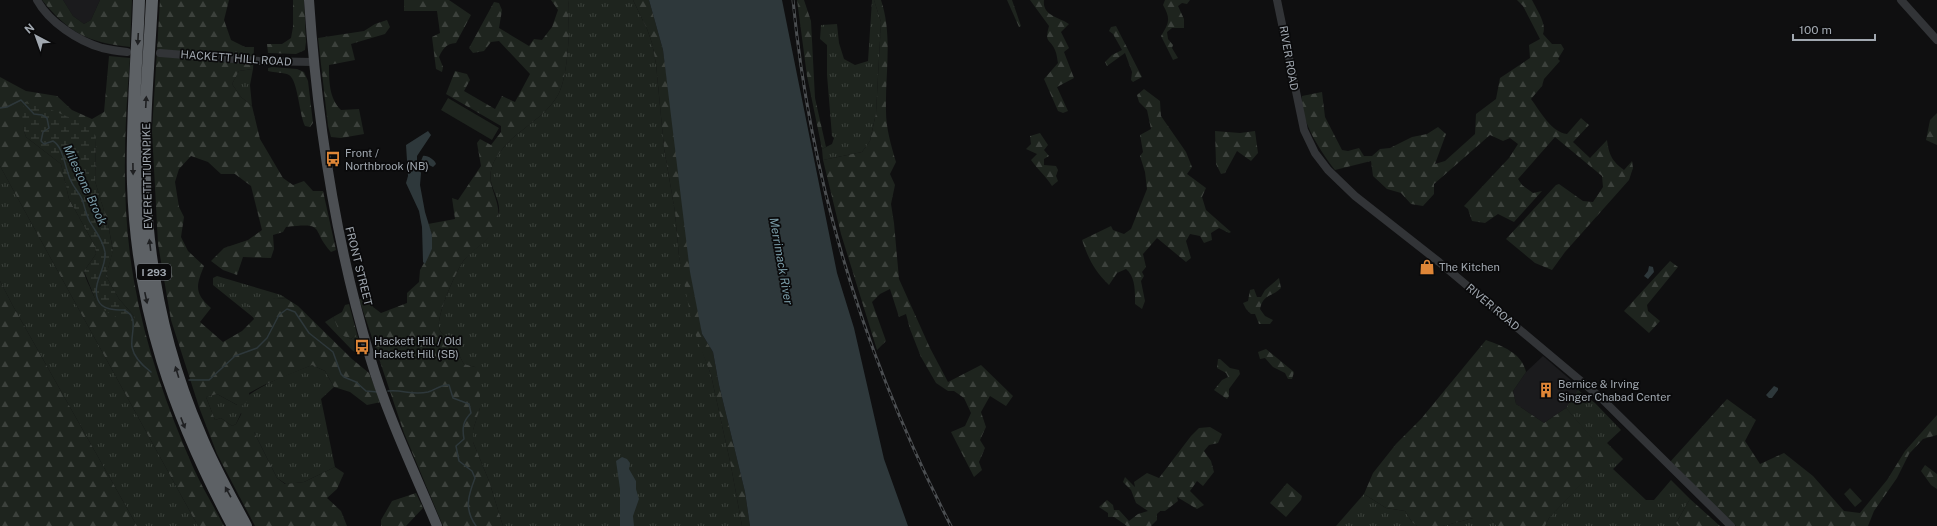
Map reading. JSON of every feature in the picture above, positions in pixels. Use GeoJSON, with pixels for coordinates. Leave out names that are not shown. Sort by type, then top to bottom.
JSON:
{"type":"FeatureCollection","features":[{"type":"Feature","properties":{"kind":"highway","name":"EVERETT TURNPIKE"},"geometry":{"type":"LineString","coordinates":[[140,0],[133,165],[134,210],[142,274],[160,354],[182,421],[202,468],[233,526]]}},
{"type":"Feature","properties":{"kind":"highway","name":"EVERETT TURNPIKE"},"geometry":{"type":"LineString","coordinates":[[152,0],[146,107],[145,184],[149,236],[156,286],[170,348],[199,434],[221,480],[246,526]]}},
{"type":"Feature","properties":{"kind":"main road","name":"FRONT STREET"},"geometry":{"type":"LineString","coordinates":[[309,0],[313,62],[331,194],[338,233],[371,359],[437,526]]}},
{"type":"Feature","properties":{"kind":"street"},"geometry":{"type":"LineString","coordinates":[[37,0],[56,22],[83,40],[101,48],[127,52]]}},
{"type":"Feature","properties":{"kind":"street","name":"RIVER ROAD"},"geometry":{"type":"LineString","coordinates":[[1277,0],[1304,130],[1315,153],[1328,170],[1355,196],[1439,262],[1596,394],[1731,526]]}},
{"type":"Feature","properties":{"kind":"street"},"geometry":{"type":"LineString","coordinates":[[1900,0],[1937,40]]}},
{"type":"Feature","properties":{"kind":"street","name":"HACKETT HILL ROAD"},"geometry":{"type":"LineString","coordinates":[[160,53],[259,61],[313,62]]}},
{"type":"Feature","properties":{"kind":"shaded area"},"geometry":{"type":"Polygon","coordinates":[[[63,0],[100,0],[91,20],[84,24],[73,16],[63,0]]]}},
{"type":"Feature","properties":{"kind":"shaded area"},"geometry":{"type":"Polygon","coordinates":[[[1543,356],[1580,388],[1566,408],[1544,423],[1516,404],[1513,391],[1526,372],[1543,356]]]}},
{"type":"Feature","properties":{"kind":"green space"},"geometry":{"type":"Polygon","coordinates":[[[42,0],[63,0],[73,16],[84,24],[91,20],[100,0],[132,0],[130,47],[90,39],[80,34],[61,21],[42,0]]]}},
{"type":"Feature","properties":{"kind":"green space"},"geometry":{"type":"Polygon","coordinates":[[[160,0],[229,0],[224,20],[231,40],[245,47],[254,47],[253,69],[239,71],[232,84],[241,97],[252,106],[260,139],[283,178],[293,185],[304,181],[313,191],[323,191],[336,250],[331,252],[316,229],[313,227],[286,227],[283,232],[273,235],[274,249],[271,258],[243,257],[237,275],[223,270],[211,261],[224,248],[248,240],[262,230],[251,186],[235,174],[221,174],[208,162],[191,156],[179,169],[175,182],[179,207],[184,217],[181,237],[188,251],[204,266],[199,279],[198,289],[205,303],[211,308],[200,322],[223,342],[242,331],[254,319],[248,306],[260,300],[276,298],[287,299],[298,306],[352,359],[369,373],[381,402],[367,405],[350,392],[334,387],[325,371],[312,365],[264,385],[249,393],[250,398],[241,407],[217,394],[206,397],[215,420],[221,418],[232,426],[236,424],[245,407],[252,411],[258,423],[254,432],[277,478],[285,484],[304,482],[335,467],[344,473],[337,489],[327,498],[341,511],[347,526],[255,526],[217,454],[199,407],[171,320],[158,244],[152,131],[160,0]]]}},
{"type":"Feature","properties":{"kind":"green space"},"geometry":{"type":"Polygon","coordinates":[[[293,0],[304,0],[305,50],[296,54],[268,53],[267,44],[282,44],[291,38],[293,27],[293,0]]]}},
{"type":"Feature","properties":{"kind":"green space"},"geometry":{"type":"Polygon","coordinates":[[[404,0],[449,0],[471,15],[456,43],[447,45],[440,54],[439,57],[443,67],[442,72],[436,69],[432,37],[440,33],[437,11],[404,11],[404,0]]]}},
{"type":"Feature","properties":{"kind":"green space"},"geometry":{"type":"Polygon","coordinates":[[[551,0],[569,0],[568,48],[565,72],[559,93],[546,111],[512,139],[498,155],[493,165],[491,174],[491,182],[499,214],[497,224],[491,235],[464,260],[452,283],[439,321],[441,332],[453,342],[464,364],[475,367],[480,374],[480,408],[473,430],[473,442],[489,481],[503,526],[443,526],[404,433],[359,299],[368,298],[373,307],[381,313],[407,303],[407,293],[419,282],[420,270],[432,249],[432,235],[428,224],[455,219],[452,198],[458,200],[481,166],[477,143],[480,139],[491,145],[501,132],[501,126],[446,94],[455,71],[467,74],[470,80],[464,91],[495,109],[502,96],[515,102],[530,74],[499,41],[491,42],[484,51],[473,53],[469,48],[494,2],[499,3],[502,10],[499,28],[529,46],[534,39],[542,40],[552,27],[558,10],[551,0]]]}},
{"type":"Feature","properties":{"kind":"green space"},"geometry":{"type":"Polygon","coordinates":[[[569,0],[633,0],[652,43],[656,64],[664,148],[675,212],[679,257],[703,353],[711,375],[731,466],[742,526],[503,526],[489,481],[473,442],[473,430],[480,408],[475,367],[464,364],[453,342],[441,332],[439,321],[452,283],[464,260],[487,238],[495,227],[499,210],[491,182],[491,174],[493,165],[498,155],[512,139],[546,111],[559,93],[565,72],[567,56],[569,0]]]}},
{"type":"Feature","properties":{"kind":"green space"},"geometry":{"type":"Polygon","coordinates":[[[633,0],[649,0],[663,50],[702,334],[713,352],[719,385],[745,492],[750,526],[742,526],[731,466],[711,375],[693,328],[679,257],[675,212],[664,148],[656,64],[652,43],[647,29],[633,0]]]}},
{"type":"Feature","properties":{"kind":"green space"},"geometry":{"type":"Polygon","coordinates":[[[797,0],[804,0],[811,21],[815,98],[826,147],[822,149],[807,76],[797,0]]]}},
{"type":"Feature","properties":{"kind":"green space"},"geometry":{"type":"Polygon","coordinates":[[[872,0],[874,0],[881,22],[876,113],[870,141],[862,152],[823,160],[822,149],[832,144],[834,138],[832,136],[827,75],[827,45],[820,39],[821,25],[837,24],[839,43],[844,59],[855,65],[868,61],[872,0]]]}},
{"type":"Feature","properties":{"kind":"green space"},"geometry":{"type":"Polygon","coordinates":[[[874,0],[881,0],[887,27],[888,55],[886,117],[896,162],[890,174],[895,185],[891,204],[899,279],[930,348],[948,382],[981,365],[1013,396],[1006,406],[990,396],[981,412],[986,427],[980,440],[985,448],[979,462],[982,470],[974,477],[951,432],[965,426],[971,413],[964,398],[954,391],[948,391],[936,383],[921,357],[906,314],[899,317],[890,289],[880,294],[872,302],[886,341],[877,350],[841,234],[823,160],[862,152],[870,141],[876,113],[881,22],[874,0]]]}},
{"type":"Feature","properties":{"kind":"green space"},"geometry":{"type":"Polygon","coordinates":[[[1007,0],[1012,0],[1021,26],[1019,27],[1007,0]]]}},
{"type":"Feature","properties":{"kind":"green space"},"geometry":{"type":"Polygon","coordinates":[[[1030,0],[1044,0],[1044,5],[1049,13],[1069,24],[1061,32],[1069,48],[1064,52],[1074,78],[1057,87],[1068,111],[1063,113],[1058,111],[1044,79],[1058,63],[1055,50],[1047,38],[1049,26],[1030,0]]]}},
{"type":"Feature","properties":{"kind":"green space"},"geometry":{"type":"Polygon","coordinates":[[[1165,0],[1190,0],[1187,4],[1182,3],[1178,6],[1184,19],[1184,28],[1172,28],[1167,32],[1168,39],[1173,45],[1172,48],[1178,58],[1173,60],[1161,36],[1168,21],[1163,5],[1165,0]]]}},
{"type":"Feature","properties":{"kind":"green space"},"geometry":{"type":"Polygon","coordinates":[[[1517,0],[1532,0],[1543,21],[1543,34],[1552,44],[1561,44],[1564,49],[1558,59],[1560,61],[1544,79],[1542,86],[1531,99],[1546,120],[1561,132],[1567,134],[1581,118],[1589,125],[1573,142],[1590,158],[1607,140],[1610,154],[1614,161],[1624,170],[1632,161],[1633,168],[1629,180],[1565,252],[1552,270],[1535,263],[1506,239],[1556,185],[1559,184],[1583,201],[1593,202],[1603,187],[1602,176],[1555,137],[1518,179],[1522,185],[1533,193],[1542,191],[1514,222],[1498,214],[1485,223],[1472,221],[1468,209],[1464,206],[1509,158],[1518,144],[1510,138],[1503,141],[1490,135],[1434,184],[1434,194],[1423,206],[1411,204],[1401,193],[1387,189],[1373,176],[1371,161],[1335,170],[1312,135],[1307,125],[1302,105],[1302,96],[1322,92],[1325,117],[1342,150],[1348,151],[1359,148],[1364,156],[1372,156],[1380,149],[1390,148],[1412,137],[1427,134],[1438,127],[1446,134],[1435,164],[1445,161],[1475,134],[1476,114],[1496,99],[1500,78],[1530,58],[1529,45],[1540,39],[1523,6],[1517,0]]]}},
{"type":"Feature","properties":{"kind":"green space"},"geometry":{"type":"Polygon","coordinates":[[[387,20],[390,27],[385,34],[351,44],[355,60],[329,65],[330,83],[334,100],[341,110],[359,109],[364,134],[341,138],[331,137],[328,126],[318,38],[364,31],[375,24],[387,20]]]}},
{"type":"Feature","properties":{"kind":"green space"},"geometry":{"type":"Polygon","coordinates":[[[1116,26],[1142,77],[1133,82],[1131,80],[1132,72],[1125,53],[1107,66],[1105,62],[1112,55],[1122,50],[1113,34],[1109,31],[1111,27],[1116,26]]]}},
{"type":"Feature","properties":{"kind":"green space"},"geometry":{"type":"Polygon","coordinates":[[[109,56],[130,58],[125,141],[125,198],[134,281],[144,329],[174,422],[204,489],[224,526],[198,526],[0,166],[0,77],[26,91],[57,96],[72,110],[92,119],[104,112],[109,56]],[[23,121],[26,137],[61,164],[69,199],[95,246],[96,254],[84,271],[87,282],[99,305],[114,313],[135,317],[119,299],[106,276],[113,250],[108,224],[95,181],[96,136],[23,121]]]}},
{"type":"Feature","properties":{"kind":"green space"},"geometry":{"type":"Polygon","coordinates":[[[268,68],[297,69],[304,72],[308,81],[313,123],[310,127],[305,126],[303,121],[292,78],[287,74],[268,71],[268,68]]]}},
{"type":"Feature","properties":{"kind":"green space"},"geometry":{"type":"Polygon","coordinates":[[[253,69],[250,85],[252,106],[241,97],[232,84],[239,71],[253,69]]]}},
{"type":"Feature","properties":{"kind":"green space"},"geometry":{"type":"Polygon","coordinates":[[[1144,89],[1160,101],[1161,116],[1186,152],[1192,167],[1187,174],[1206,188],[1202,197],[1206,210],[1231,232],[1229,233],[1219,228],[1211,233],[1212,240],[1204,243],[1200,236],[1190,234],[1186,241],[1191,258],[1186,262],[1157,238],[1143,254],[1146,267],[1142,272],[1144,276],[1141,281],[1145,301],[1142,309],[1135,304],[1134,285],[1132,276],[1129,272],[1126,269],[1117,273],[1109,285],[1092,264],[1082,240],[1111,226],[1113,230],[1124,234],[1131,229],[1147,189],[1145,172],[1140,156],[1143,152],[1140,135],[1151,129],[1147,110],[1139,102],[1137,95],[1144,89]]]}},
{"type":"Feature","properties":{"kind":"green space"},"geometry":{"type":"Polygon","coordinates":[[[448,98],[499,128],[492,140],[441,110],[448,98]]]}},
{"type":"Feature","properties":{"kind":"green space"},"geometry":{"type":"Polygon","coordinates":[[[25,102],[42,106],[83,123],[96,136],[95,181],[108,224],[113,251],[106,276],[119,299],[135,317],[130,325],[102,309],[96,301],[84,271],[96,254],[95,246],[69,199],[61,164],[26,137],[22,120],[25,102]]]}},
{"type":"Feature","properties":{"kind":"green space"},"geometry":{"type":"Polygon","coordinates":[[[1937,113],[1937,145],[1926,140],[1930,120],[1937,113]]]}},
{"type":"Feature","properties":{"kind":"green space"},"geometry":{"type":"Polygon","coordinates":[[[1215,131],[1240,133],[1255,131],[1258,153],[1251,161],[1237,151],[1225,173],[1221,174],[1216,164],[1215,131]]]}},
{"type":"Feature","properties":{"kind":"green space"},"geometry":{"type":"Polygon","coordinates":[[[1040,133],[1048,145],[1044,150],[1049,156],[1044,159],[1044,165],[1056,166],[1058,170],[1056,176],[1058,181],[1052,186],[1031,160],[1037,154],[1026,149],[1031,144],[1030,136],[1040,133]]]}},
{"type":"Feature","properties":{"kind":"green space"},"geometry":{"type":"Polygon","coordinates":[[[0,166],[198,526],[137,526],[13,306],[0,281],[0,166]]]}},
{"type":"Feature","properties":{"kind":"green space"},"geometry":{"type":"Polygon","coordinates":[[[1670,261],[1678,267],[1647,305],[1648,311],[1660,321],[1649,333],[1624,311],[1670,261]]]}},
{"type":"Feature","properties":{"kind":"green space"},"geometry":{"type":"Polygon","coordinates":[[[217,276],[281,295],[287,299],[276,298],[248,306],[254,318],[213,285],[213,278],[217,276]]]}},
{"type":"Feature","properties":{"kind":"green space"},"geometry":{"type":"Polygon","coordinates":[[[1279,278],[1281,288],[1263,301],[1260,309],[1265,316],[1273,320],[1270,324],[1259,324],[1255,314],[1251,314],[1243,303],[1248,301],[1250,290],[1254,289],[1257,297],[1261,297],[1265,290],[1279,278]]]}},
{"type":"Feature","properties":{"kind":"green space"},"geometry":{"type":"Polygon","coordinates":[[[0,281],[13,306],[137,526],[0,526],[0,281]]]}},
{"type":"Feature","properties":{"kind":"green space"},"geometry":{"type":"Polygon","coordinates":[[[349,304],[357,334],[351,339],[341,335],[333,317],[342,312],[345,305],[349,304]]]}},
{"type":"Feature","properties":{"kind":"green space"},"geometry":{"type":"Polygon","coordinates":[[[333,317],[342,335],[351,339],[357,334],[362,352],[356,353],[352,350],[325,322],[333,317]]]}},
{"type":"Feature","properties":{"kind":"green space"},"geometry":{"type":"Polygon","coordinates":[[[1486,340],[1510,351],[1516,355],[1524,365],[1526,372],[1513,391],[1516,404],[1544,423],[1566,408],[1608,456],[1549,518],[1545,526],[1497,526],[1490,518],[1473,518],[1443,526],[1417,526],[1412,522],[1405,511],[1386,508],[1364,494],[1373,473],[1396,444],[1421,419],[1486,340]]]}},
{"type":"Feature","properties":{"kind":"green space"},"geometry":{"type":"Polygon","coordinates":[[[1266,349],[1294,372],[1292,379],[1288,379],[1285,373],[1273,367],[1265,358],[1260,359],[1258,352],[1266,349]]]}},
{"type":"Feature","properties":{"kind":"green space"},"geometry":{"type":"Polygon","coordinates":[[[1218,359],[1230,368],[1239,370],[1240,374],[1229,389],[1229,396],[1227,399],[1214,390],[1222,380],[1228,377],[1226,373],[1217,368],[1218,359]]]}},
{"type":"Feature","properties":{"kind":"green space"},"geometry":{"type":"Polygon","coordinates":[[[312,365],[325,371],[334,387],[321,399],[335,467],[304,482],[286,484],[277,478],[254,432],[241,413],[236,424],[232,426],[221,418],[215,420],[206,397],[217,394],[237,405],[254,391],[263,386],[312,365]]]}},
{"type":"Feature","properties":{"kind":"green space"},"geometry":{"type":"Polygon","coordinates":[[[1578,390],[1595,403],[1621,430],[1607,443],[1623,459],[1613,469],[1646,500],[1654,500],[1671,480],[1690,499],[1676,523],[1679,526],[1545,526],[1549,518],[1607,456],[1566,408],[1578,390]]]}},
{"type":"Feature","properties":{"kind":"green space"},"geometry":{"type":"Polygon","coordinates":[[[1727,399],[1756,420],[1745,441],[1760,464],[1784,453],[1813,476],[1844,511],[1860,513],[1887,480],[1905,451],[1937,415],[1937,435],[1923,439],[1909,454],[1897,478],[1874,511],[1868,526],[1736,526],[1670,462],[1727,399]]]}},
{"type":"Feature","properties":{"kind":"green space"},"geometry":{"type":"Polygon","coordinates":[[[1210,427],[1222,434],[1218,443],[1209,445],[1204,451],[1211,461],[1214,472],[1203,486],[1197,481],[1190,491],[1204,505],[1197,509],[1177,497],[1178,501],[1165,511],[1160,511],[1157,514],[1157,520],[1151,526],[1127,526],[1114,517],[1108,517],[1108,513],[1099,507],[1107,500],[1113,505],[1114,510],[1119,510],[1129,521],[1138,514],[1148,511],[1136,503],[1131,490],[1123,482],[1125,477],[1135,487],[1134,482],[1147,473],[1159,478],[1191,436],[1199,428],[1210,427]]]}},
{"type":"Feature","properties":{"kind":"green space"},"geometry":{"type":"Polygon","coordinates":[[[1925,465],[1937,474],[1937,489],[1931,485],[1921,471],[1925,465]]]}},
{"type":"Feature","properties":{"kind":"green space"},"geometry":{"type":"Polygon","coordinates":[[[1287,483],[1302,496],[1301,500],[1286,517],[1270,503],[1287,483]]]}},
{"type":"Feature","properties":{"kind":"green space"},"geometry":{"type":"Polygon","coordinates":[[[1850,488],[1862,501],[1855,507],[1844,494],[1850,488]]]}},
{"type":"Feature","properties":{"kind":"green space"},"geometry":{"type":"Polygon","coordinates":[[[416,493],[423,508],[406,526],[381,526],[381,520],[392,501],[416,493]]]}},
{"type":"Feature","properties":{"kind":"green space"},"geometry":{"type":"Polygon","coordinates":[[[1364,494],[1386,508],[1405,511],[1412,522],[1417,526],[1336,526],[1364,494]]]}},
{"type":"Feature","properties":{"kind":"green space"},"geometry":{"type":"Polygon","coordinates":[[[1690,499],[1720,526],[1679,526],[1676,523],[1690,499]]]}},
{"type":"Feature","properties":{"kind":"green space"},"geometry":{"type":"Polygon","coordinates":[[[1473,518],[1490,518],[1497,526],[1443,526],[1473,518]]]}},
{"type":"Feature","properties":{"kind":"water","name":"Merrimack River"},"geometry":{"type":"Polygon","coordinates":[[[649,0],[782,0],[837,273],[854,328],[884,459],[908,526],[750,526],[745,492],[719,385],[713,352],[702,334],[690,272],[663,50],[649,0]]]}},
{"type":"Feature","properties":{"kind":"water"},"geometry":{"type":"Polygon","coordinates":[[[428,131],[431,135],[417,156],[417,165],[421,173],[420,185],[425,212],[432,235],[432,249],[425,264],[423,262],[422,227],[419,211],[406,183],[408,176],[406,145],[428,131]]]}},
{"type":"Feature","properties":{"kind":"water"},"geometry":{"type":"Polygon","coordinates":[[[423,156],[431,158],[436,164],[433,167],[421,161],[423,156]]]}},
{"type":"Feature","properties":{"kind":"water"},"geometry":{"type":"Polygon","coordinates":[[[1649,266],[1653,267],[1654,272],[1648,279],[1644,276],[1648,271],[1649,266]]]}},
{"type":"Feature","properties":{"kind":"water"},"geometry":{"type":"Polygon","coordinates":[[[1774,386],[1778,388],[1778,390],[1772,398],[1769,398],[1766,395],[1774,386]]]}},
{"type":"Feature","properties":{"kind":"water"},"geometry":{"type":"Polygon","coordinates":[[[622,457],[627,459],[630,463],[629,469],[636,481],[636,489],[639,499],[633,516],[634,526],[620,526],[620,489],[616,461],[622,457]]]}},
{"type":"Feature","properties":{"kind":"waterway","name":"Milestone Brook"},"geometry":{"type":"LineString","coordinates":[[0,108],[7,107],[21,100],[34,114],[42,115],[47,118],[49,128],[43,132],[41,141],[44,144],[53,141],[60,148],[71,181],[81,197],[89,219],[103,244],[105,258],[96,288],[98,300],[102,306],[106,308],[124,310],[132,317],[133,351],[139,361],[151,372]]}},
{"type":"Feature","properties":{"kind":"waterway","name":"Milestone Brook"},"geometry":{"type":"LineString","coordinates":[[189,380],[209,380],[235,356],[257,348],[267,338],[279,315],[287,309],[295,312],[309,333],[333,352],[341,374],[344,377],[356,382],[366,391],[378,392]]}},
{"type":"Feature","properties":{"kind":"waterway","name":"Milestone Brook"},"geometry":{"type":"LineString","coordinates":[[388,391],[422,393],[431,391],[443,385],[449,385],[453,398],[469,404],[471,413],[466,419],[464,425],[464,439],[456,446],[459,461],[472,471],[475,478],[468,502],[470,514],[476,526]]}},
{"type":"Feature","properties":{"kind":"railway"},"geometry":{"type":"LineString","coordinates":[[793,0],[801,69],[813,138],[828,205],[846,270],[868,335],[893,400],[920,463],[951,526]]}},
{"type":"Feature","properties":{"kind":"place","name":"Front / Northbrook (NB)"},"geometry":{"type":"Point","coordinates":[333,159]}},
{"type":"Feature","properties":{"kind":"place","name":"The Kitchen"},"geometry":{"type":"Point","coordinates":[1427,267]}},
{"type":"Feature","properties":{"kind":"place","name":"Hackett Hill / Old Hackett Hill (SB)"},"geometry":{"type":"Point","coordinates":[362,347]}},
{"type":"Feature","properties":{"kind":"place","name":"Bernice & Irving Singer Chabad Center"},"geometry":{"type":"Point","coordinates":[1546,390]}}]}
